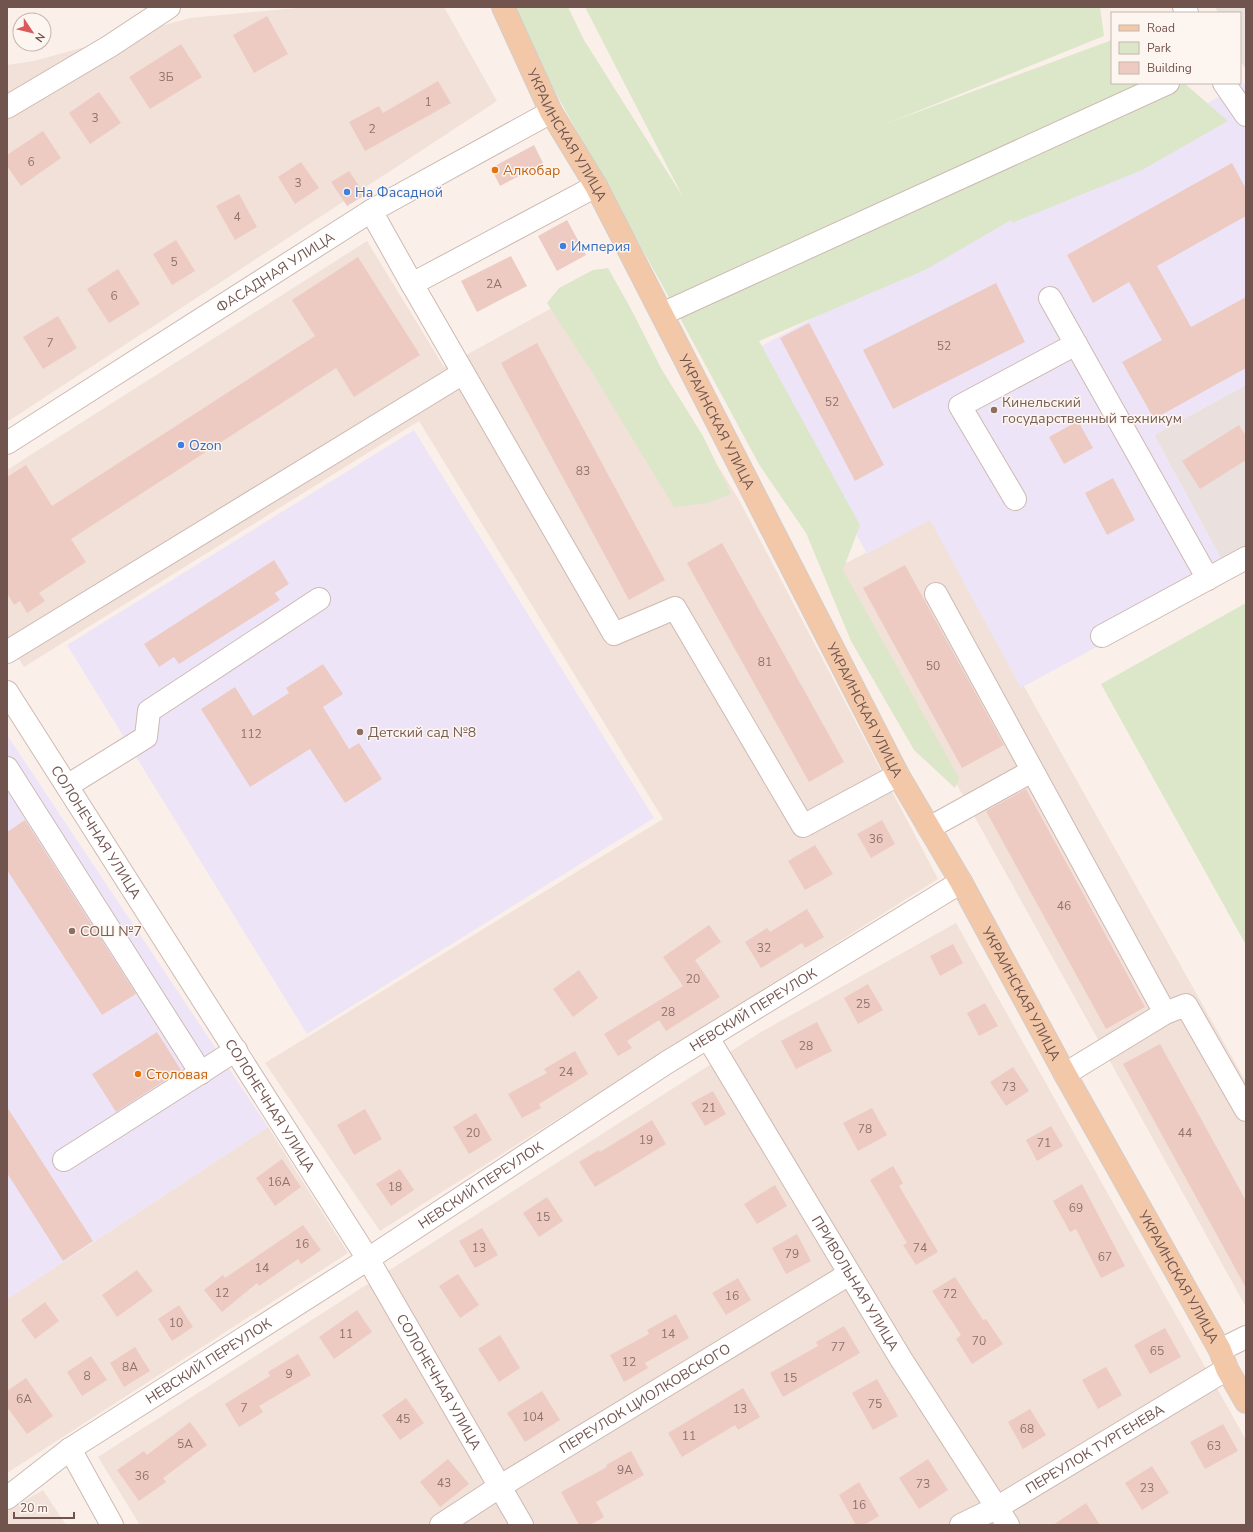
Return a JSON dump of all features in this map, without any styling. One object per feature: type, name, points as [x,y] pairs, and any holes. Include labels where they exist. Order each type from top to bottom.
[{"type":"main road","name":"УКРАИНСКАЯ УЛИЦА","points":[[503,7],[551,112],[596,186],[898,775],[961,882],[1065,1074],[1224,1359],[1246,1402]]},
{"type":"street","points":[[7,107],[110,46],[170,7]]},
{"type":"street","points":[[662,314],[1166,84]]},
{"type":"street","points":[[1225,84],[1246,115]]},
{"type":"street","name":"ФАСАДНАЯ УЛИЦА","points":[[7,443],[371,211],[551,112]]},
{"type":"street","points":[[412,284],[596,186]]},
{"type":"street","points":[[371,211],[614,634],[675,608],[802,826],[898,775]]},
{"type":"street","points":[[1050,298],[1208,578]]},
{"type":"street","points":[[1015,499],[960,406],[1076,344]]},
{"type":"street","points":[[7,652],[463,372]]},
{"type":"street","points":[[1102,636],[1246,558]]},
{"type":"street","points":[[936,594],[1165,1013]]},
{"type":"street","points":[[67,786],[146,737],[149,712],[318,599]]},
{"type":"street","name":"СОЛОНЕЧНАЯ УЛИЦА","points":[[7,692],[368,1259],[522,1525]]},
{"type":"street","points":[[7,768],[201,1073]]},
{"type":"street","points":[[928,828],[1032,771]]},
{"type":"street","name":"НЕВСКИЙ ПЕРЕУЛОК","points":[[7,1498],[70,1449],[368,1259],[666,1063],[961,882]]},
{"type":"street","points":[[1065,1074],[1165,1013],[1186,1005],[1246,1110]]},
{"type":"street","name":"ПРИВОЛЬНАЯ УЛИЦА","points":[[708,1038],[901,1359],[1003,1516]]},
{"type":"street","points":[[64,1160],[236,1050]]},
{"type":"street","name":"ПЕРЕУЛОК ЦИОЛКОВСКОГО","points":[[441,1525],[499,1487],[850,1274]]},
{"type":"street","name":"ПЕРЕУЛОК ТУРГЕНЕВА","points":[[961,1525],[1003,1516],[1224,1359],[1246,1337]]},
{"type":"street","points":[[70,1449],[112,1525]]},
{"type":"shaded area","points":[[308,7],[444,7],[497,101],[7,422],[7,65],[34,61],[190,18]]},
{"type":"shaded area","points":[[1215,7],[1246,7],[1246,69],[1241,62],[1241,12],[1218,12]]},
{"type":"shaded area","name":"Кинельский государственный техникум","points":[[1246,82],[1246,385],[1154,435],[1230,575],[1021,688],[930,520],[867,554],[756,349]]},
{"type":"shaded area","points":[[367,241],[444,367],[603,280],[739,500],[938,879],[380,1231],[265,1063],[663,819],[419,421],[24,667],[7,639],[7,470]]},
{"type":"shaded area","points":[[1246,385],[1246,566],[1230,575],[1154,435]]},
{"type":"shaded area","name":"Детский сад №8","points":[[414,430],[654,818],[307,1034],[67,645]]},
{"type":"shaded area","points":[[930,519],[1246,1082],[1246,1307],[837,568]]},
{"type":"shaded area","name":"СОШ №7","points":[[7,735],[268,1127],[7,1299]]},
{"type":"shaded area","points":[[956,923],[1246,1440],[1246,1525],[140,1525],[98,1457],[761,1032]]},
{"type":"shaded area","points":[[268,1127],[348,1253],[7,1473],[7,1299]]},
{"type":"shaded area","points":[[43,1490],[66,1525],[7,1525],[7,1511]]},
{"type":"green space","points":[[508,7],[568,7],[584,40],[683,197],[585,7],[1100,7],[1104,36],[888,123],[1111,40],[1111,84],[1185,84],[1228,121],[1142,170],[1012,223],[1011,220],[927,269],[759,341],[860,525],[843,570],[959,778],[955,788],[914,750],[851,641],[806,533],[760,466],[666,292]]},
{"type":"green space","points":[[608,268],[662,370],[703,436],[731,494],[707,503],[674,507],[595,377],[547,303],[559,288],[593,270]]},
{"type":"green space","points":[[1246,603],[1246,945],[1101,684]]},
{"type":"building","points":[[267,16],[288,54],[254,73],[233,35]]},
{"type":"building","points":[[181,44],[202,77],[150,109],[129,77]]},
{"type":"building","points":[[438,81],[451,103],[365,151],[349,122],[379,106],[383,113]]},
{"type":"building","points":[[99,92],[121,123],[90,144],[69,113]]},
{"type":"building","points":[[43,131],[61,158],[21,186],[7,166],[7,155]]},
{"type":"building","points":[[534,145],[543,163],[500,186],[491,168]]},
{"type":"building","points":[[301,162],[319,188],[295,204],[278,177]]},
{"type":"building","points":[[1232,163],[1246,189],[1246,216],[1157,266],[1191,327],[1246,297],[1246,368],[1154,419],[1122,362],[1162,340],[1129,282],[1093,303],[1067,255]]},
{"type":"building","points":[[349,171],[365,195],[347,206],[331,182]]},
{"type":"building","points":[[239,194],[257,227],[235,240],[216,206]]},
{"type":"building","points":[[567,220],[586,255],[557,271],[538,236]]},
{"type":"building","points":[[176,240],[195,271],[172,285],[153,254]]},
{"type":"building","points":[[511,256],[527,286],[477,312],[461,281]]},
{"type":"building","points":[[358,257],[420,355],[354,397],[336,368],[71,539],[86,562],[39,593],[45,601],[27,613],[20,601],[14,605],[7,593],[7,477],[26,465],[52,506],[315,336],[292,300]]},
{"type":"building","points":[[118,269],[140,304],[109,323],[87,289]]},
{"type":"building","points":[[996,283],[1025,342],[893,409],[863,350]]},
{"type":"building","points":[[58,316],[77,348],[43,369],[23,337]]},
{"type":"building","points":[[809,323],[884,465],[855,481],[780,338]]},
{"type":"building","points":[[537,343],[665,580],[629,600],[501,363]]},
{"type":"building","points":[[1078,421],[1093,448],[1064,464],[1049,437]]},
{"type":"building","points":[[1239,425],[1246,436],[1246,460],[1200,489],[1182,461]]},
{"type":"building","points":[[1113,478],[1135,520],[1107,535],[1085,493]]},
{"type":"building","points":[[722,543],[844,762],[809,782],[687,563]]},
{"type":"building","points":[[274,560],[289,584],[275,593],[280,600],[179,664],[174,657],[159,667],[144,644]]},
{"type":"building","points":[[905,565],[1004,745],[962,768],[863,588]]},
{"type":"building","points":[[323,664],[343,694],[323,707],[349,749],[359,743],[382,779],[345,803],[310,749],[250,787],[201,709],[235,687],[253,716],[289,693],[286,688]]},
{"type":"building","points":[[1026,789],[1145,1007],[1106,1029],[986,811]]},
{"type":"building","points":[[25,820],[136,994],[102,1015],[7,870],[7,832]]},
{"type":"building","points":[[882,820],[895,844],[871,858],[857,834]]},
{"type":"building","points":[[815,845],[833,874],[805,890],[788,861]]},
{"type":"building","points":[[807,909],[824,937],[805,948],[802,943],[761,968],[745,942],[767,928],[770,932]]},
{"type":"building","points":[[709,925],[721,942],[695,960],[720,997],[666,1031],[659,1020],[627,1041],[632,1048],[618,1056],[604,1034],[683,986],[663,957]]},
{"type":"building","points":[[953,944],[963,963],[940,976],[930,956]]},
{"type":"building","points":[[579,970],[598,998],[573,1017],[553,989]]},
{"type":"building","points":[[868,984],[883,1010],[858,1024],[844,998]]},
{"type":"building","points":[[985,1003],[998,1026],[979,1036],[967,1013]]},
{"type":"building","points":[[817,1022],[832,1051],[796,1069],[781,1041]]},
{"type":"building","name":"Столовая","points":[[157,1032],[181,1070],[116,1112],[92,1074]]},
{"type":"building","points":[[1160,1044],[1246,1201],[1246,1288],[1123,1064]]},
{"type":"building","points":[[575,1051],[588,1074],[539,1104],[541,1108],[522,1118],[508,1094],[547,1073],[544,1069]]},
{"type":"building","points":[[1013,1067],[1029,1091],[1006,1106],[990,1082]]},
{"type":"building","points":[[713,1091],[726,1114],[705,1126],[691,1103]]},
{"type":"building","points":[[7,1107],[93,1241],[63,1261],[7,1173]]},
{"type":"building","points":[[872,1108],[887,1135],[858,1151],[843,1123]]},
{"type":"building","points":[[365,1109],[382,1139],[354,1155],[337,1125]]},
{"type":"building","points":[[476,1113],[492,1140],[469,1154],[453,1127]]},
{"type":"building","points":[[652,1120],[666,1144],[595,1187],[579,1162],[599,1150],[600,1152]]},
{"type":"building","points":[[1051,1126],[1063,1146],[1037,1161],[1026,1140]]},
{"type":"building","points":[[282,1159],[301,1187],[275,1206],[256,1178]]},
{"type":"building","points":[[893,1166],[903,1183],[899,1186],[938,1252],[916,1265],[903,1245],[907,1243],[870,1180]]},
{"type":"building","points":[[400,1169],[414,1190],[391,1206],[376,1184]]},
{"type":"building","points":[[1082,1184],[1125,1266],[1101,1278],[1076,1229],[1070,1232],[1053,1201]]},
{"type":"building","points":[[775,1185],[787,1206],[757,1224],[744,1204]]},
{"type":"building","points":[[547,1197],[563,1221],[539,1237],[523,1213]]},
{"type":"building","points":[[303,1225],[321,1250],[301,1264],[298,1259],[259,1286],[257,1283],[222,1312],[204,1290],[223,1275],[225,1278]]},
{"type":"building","points":[[482,1228],[498,1255],[475,1268],[459,1241]]},
{"type":"building","points":[[797,1234],[811,1261],[786,1274],[772,1248]]},
{"type":"building","points":[[137,1270],[153,1291],[117,1317],[102,1295]]},
{"type":"building","points":[[458,1274],[479,1305],[460,1318],[439,1286]]},
{"type":"building","points":[[955,1277],[983,1320],[986,1319],[1003,1344],[972,1364],[956,1339],[961,1335],[932,1291]]},
{"type":"building","points":[[738,1278],[751,1300],[726,1315],[712,1293]]},
{"type":"building","points":[[45,1302],[59,1321],[35,1339],[21,1320]]},
{"type":"building","points":[[179,1305],[193,1327],[172,1341],[158,1319]]},
{"type":"building","points":[[357,1310],[372,1332],[334,1359],[319,1337]]},
{"type":"building","points":[[676,1314],[689,1338],[645,1363],[648,1368],[624,1382],[610,1355],[649,1334],[647,1330]]},
{"type":"building","points":[[844,1326],[860,1353],[783,1397],[770,1373],[818,1346],[816,1342]]},
{"type":"building","points":[[1165,1328],[1181,1357],[1150,1374],[1134,1345]]},
{"type":"building","points":[[500,1335],[520,1368],[499,1382],[478,1349]]},
{"type":"building","points":[[135,1347],[150,1371],[124,1387],[110,1363]]},
{"type":"building","points":[[298,1354],[311,1375],[259,1406],[263,1412],[239,1427],[225,1404],[270,1376],[268,1372]]},
{"type":"building","points":[[91,1356],[107,1380],[82,1396],[67,1372]]},
{"type":"building","points":[[1106,1367],[1122,1395],[1098,1409],[1082,1380]]},
{"type":"building","points":[[26,1378],[53,1416],[27,1434],[7,1407],[7,1391]]},
{"type":"building","points":[[877,1379],[898,1416],[873,1430],[852,1393]]},
{"type":"building","points":[[743,1388],[760,1417],[738,1430],[735,1425],[682,1457],[668,1433]]},
{"type":"building","points":[[542,1391],[560,1420],[525,1442],[507,1413]]},
{"type":"building","points":[[406,1398],[424,1423],[400,1440],[382,1415]]},
{"type":"building","points":[[1030,1409],[1046,1435],[1023,1449],[1008,1422]]},
{"type":"building","points":[[190,1422],[207,1445],[163,1478],[166,1482],[139,1501],[117,1470],[144,1451],[147,1455]]},
{"type":"building","points":[[1223,1424],[1238,1451],[1205,1469],[1190,1442]]},
{"type":"building","points":[[631,1451],[644,1475],[596,1502],[604,1517],[590,1525],[579,1525],[561,1492],[607,1467],[606,1465]]},
{"type":"building","points":[[448,1459],[469,1484],[440,1507],[420,1482]]},
{"type":"building","points":[[928,1459],[948,1490],[919,1509],[899,1478]]},
{"type":"building","points":[[1152,1466],[1169,1493],[1142,1510],[1125,1483]]},
{"type":"building","points":[[859,1482],[879,1516],[864,1525],[856,1525],[839,1495]]},
{"type":"building","points":[[1086,1503],[1100,1525],[1053,1525]]},
{"type":"place","name":"Алкобар","points":[[495,170]]},
{"type":"place","name":"На Фасадной","points":[[347,192]]},
{"type":"place","name":"Империя","points":[[563,246]]},
{"type":"place","name":"Кинельский государственный техникум","points":[[994,410]]},
{"type":"place","name":"Ozon","points":[[181,445]]},
{"type":"place","name":"Детский сад №8","points":[[360,732]]},
{"type":"place","name":"СОШ №7","points":[[72,931]]},
{"type":"place","name":"Столовая","points":[[138,1074]]}]
